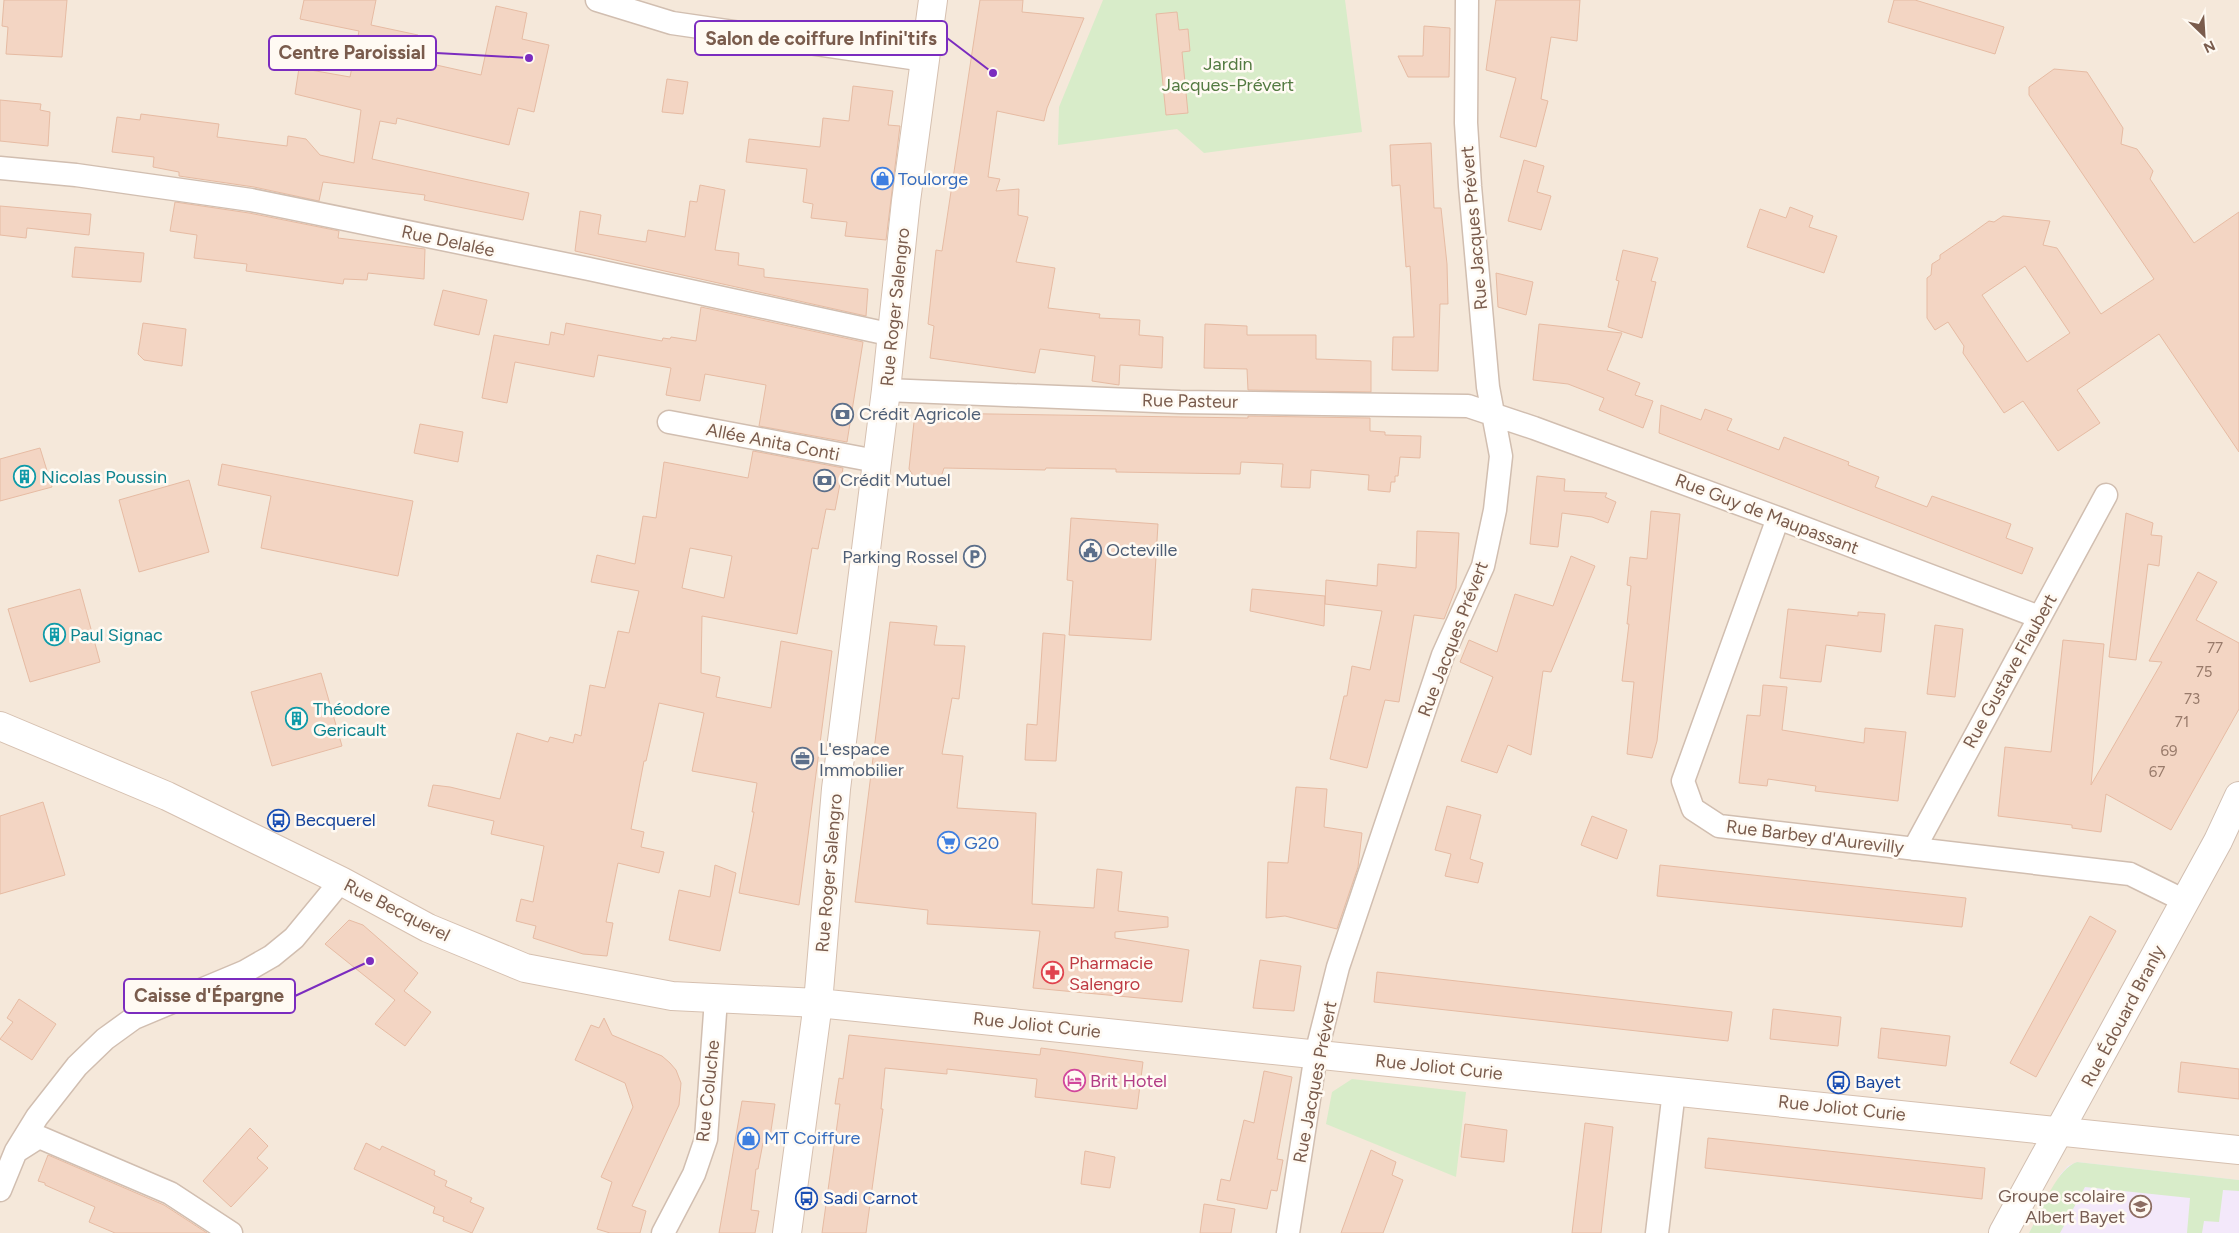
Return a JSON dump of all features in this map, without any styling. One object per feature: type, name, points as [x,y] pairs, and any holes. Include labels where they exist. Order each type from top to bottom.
[{"type":"main road","name":"Rue Roger Salengro","points":[[787,1233],[818,1003],[836,788],[893,336],[906,201],[933,0]]},
{"type":"main road","name":"Rue Becquerel","points":[[0,726],[167,796],[341,881],[428,928],[525,968],[643,992],[716,999],[818,1003]]},
{"type":"main road","name":"Rue Édouard Branly","points":[[2003,1233],[2218,841],[2239,796]]},
{"type":"main road","name":"Rue Joliot Curie","points":[[818,1003],[2239,1150]]},
{"type":"street","points":[[598,0],[672,23],[925,60]]},
{"type":"street","name":"Rue Jacques Prévert","points":[[1288,1233],[1316,1054],[1338,967],[1440,664],[1483,566],[1495,510],[1502,456],[1488,387],[1466,123],[1467,0]]},
{"type":"street","name":"Rue Delalée","points":[[0,168],[76,175],[251,200],[589,269],[893,336]]},
{"type":"street","name":"Rue Pasteur","points":[[886,390],[1180,402],[1468,406],[1493,414]]},
{"type":"street","name":"Rue Guy de Maupassant","points":[[1493,414],[1778,518],[2039,617]]},
{"type":"street","name":"Allée Anita Conti","points":[[669,422],[876,461]]},
{"type":"street","name":"Rue Gustave Flaubert","points":[[1914,848],[2106,494]]},
{"type":"street","name":"Rue Barbey d'Aurevilly","points":[[1778,518],[1683,781],[1692,809],[1719,826],[2130,874],[2185,900]]},
{"type":"street","points":[[0,1190],[8,1152],[76,1066],[105,1039],[134,1018],[244,972],[272,956],[294,938],[341,881]]},
{"type":"street","name":"Rue Coluche","points":[[662,1233],[694,1174],[706,1139],[716,999]]},
{"type":"street","points":[[1657,1233],[1674,1091]]},
{"type":"street","points":[[8,1152],[39,1137],[170,1193],[230,1233]]},
{"type":"shaded area","points":[[0,0],[2239,0],[2239,1233],[0,1233]]},
{"type":"shaded area","name":"Groupe scolaire Albert Bayet","points":[[2077,1162],[2239,1180],[2239,1233],[2029,1233],[2060,1175],[2068,1166]]},
{"type":"green space","name":"Jardin Jacques-Prévert","points":[[1103,0],[1345,0],[1362,132],[1204,153],[1177,129],[1058,145],[1059,107]]},
{"type":"green space","points":[[1352,1079],[1466,1092],[1456,1177],[1326,1124],[1332,1092]]},
{"type":"green space","points":[[2077,1162],[2239,1180],[2239,1191],[2223,1190],[2219,1222],[2204,1221],[2202,1233],[2187,1233],[2190,1198],[2085,1187],[2060,1233],[2029,1233],[2055,1182],[2069,1166]]},
{"type":"building","points":[[4,0],[67,0],[62,57],[6,54],[8,27],[2,26]]},
{"type":"building","points":[[304,0],[376,0],[371,25],[418,35],[414,60],[481,75],[496,6],[527,13],[522,39],[549,45],[534,112],[518,108],[509,145],[397,118],[396,124],[380,121],[372,159],[529,193],[523,220],[424,200],[425,195],[323,182],[319,201],[254,187],[179,176],[179,172],[153,167],[154,157],[112,152],[117,117],[140,120],[141,114],[219,124],[217,137],[287,146],[288,136],[306,139],[320,155],[354,163],[361,110],[295,94],[299,68],[350,77],[359,31],[300,19]]},
{"type":"building","points":[[980,0],[1023,0],[1022,12],[1084,18],[1047,108],[1044,121],[997,111],[988,177],[1000,179],[996,191],[1019,189],[1018,215],[1028,217],[1016,262],[1055,268],[1048,308],[1100,314],[1099,318],[1140,320],[1139,335],[1163,337],[1162,368],[1120,365],[1119,385],[1092,381],[1095,356],[1040,349],[1035,373],[930,358],[934,326],[928,324],[936,250],[942,251]]},
{"type":"building","points":[[1496,0],[1580,0],[1577,41],[1551,37],[1541,99],[1548,101],[1536,147],[1500,137],[1516,78],[1486,70]]},
{"type":"building","points":[[1894,0],[1915,0],[2004,27],[1995,54],[1888,22]]},
{"type":"building","points":[[1177,12],[1179,30],[1188,29],[1190,51],[1182,52],[1188,113],[1166,115],[1156,14]]},
{"type":"building","points":[[1424,26],[1450,28],[1449,77],[1408,77],[1398,56],[1423,56]]},
{"type":"building","points":[[2054,69],[2087,72],[2123,128],[2121,144],[2137,149],[2153,171],[2150,179],[2194,243],[2239,212],[2239,452],[2159,334],[2077,390],[2100,423],[2058,451],[2023,401],[2004,413],[1963,353],[1964,346],[1948,322],[1935,330],[1927,318],[1927,278],[1931,275],[1932,264],[1940,259],[1940,255],[1989,221],[1994,222],[2003,216],[2050,221],[2043,245],[2057,248],[2101,314],[2154,279],[2029,95],[2029,87]],"holes":[[[2025,266],[2070,333],[2027,362],[1982,295]]]},
{"type":"building","points":[[667,79],[688,82],[683,114],[662,112]]},
{"type":"building","points":[[853,86],[893,91],[888,125],[900,126],[886,240],[845,236],[847,222],[811,218],[813,204],[803,202],[807,169],[746,162],[749,139],[820,147],[823,118],[849,121]]},
{"type":"building","points":[[0,100],[41,104],[40,110],[50,112],[48,146],[0,141]]},
{"type":"building","points":[[1431,143],[1434,208],[1441,208],[1447,264],[1448,304],[1440,304],[1438,371],[1392,370],[1393,337],[1414,337],[1410,266],[1406,267],[1400,185],[1392,186],[1390,145]]},
{"type":"building","points":[[1524,160],[1544,166],[1537,192],[1551,196],[1541,230],[1508,221]]},
{"type":"building","points":[[700,185],[725,190],[715,250],[739,253],[738,265],[764,269],[764,277],[868,289],[866,316],[575,251],[580,211],[601,215],[598,234],[646,242],[648,230],[685,237],[690,201],[697,202]]},
{"type":"building","points":[[175,202],[249,213],[339,231],[338,238],[425,249],[424,279],[368,273],[367,280],[344,279],[343,284],[246,271],[247,264],[194,258],[197,235],[170,231]]},
{"type":"building","points":[[0,206],[91,214],[89,235],[27,228],[26,238],[0,235]]},
{"type":"building","points":[[1790,207],[1813,216],[1809,227],[1837,236],[1824,273],[1747,247],[1760,209],[1786,218]]},
{"type":"building","points":[[75,247],[144,253],[141,282],[72,277]]},
{"type":"building","points":[[1623,250],[1658,258],[1651,281],[1656,282],[1642,338],[1608,327],[1619,281],[1616,280]]},
{"type":"building","points":[[1496,273],[1533,282],[1526,315],[1498,307]]},
{"type":"building","points":[[443,290],[487,300],[479,335],[434,325]]},
{"type":"building","points":[[701,307],[863,342],[847,442],[759,426],[766,385],[705,374],[700,401],[666,395],[671,368],[598,355],[594,377],[515,362],[507,403],[482,398],[494,335],[549,345],[551,332],[564,335],[566,323],[662,341],[663,338],[670,339],[671,337],[696,341]]},
{"type":"building","points":[[143,323],[186,329],[182,366],[144,360],[138,354]]},
{"type":"building","points":[[1205,324],[1247,326],[1247,335],[1316,335],[1316,359],[1371,361],[1371,392],[1248,390],[1247,369],[1204,368]]},
{"type":"building","points":[[1539,324],[1622,333],[1607,370],[1640,383],[1635,395],[1653,401],[1643,428],[1599,410],[1604,398],[1568,384],[1533,380]]},
{"type":"building","points":[[1661,405],[1701,420],[1705,409],[1732,419],[1727,430],[1779,450],[1784,437],[1849,462],[1848,465],[1879,477],[1875,487],[1927,507],[1932,496],[2011,524],[2006,538],[2033,548],[2022,574],[1659,433]]},
{"type":"building","points":[[927,413],[1370,418],[1370,431],[1385,432],[1385,435],[1421,436],[1420,458],[1400,457],[1398,476],[1395,476],[1395,482],[1391,482],[1390,492],[1368,490],[1369,475],[1311,470],[1310,488],[1281,487],[1283,464],[1241,462],[1240,474],[1116,472],[1116,469],[944,468],[941,477],[914,477],[909,469],[914,422]]},
{"type":"building","points":[[420,424],[463,432],[458,462],[414,453]]},
{"type":"building","name":"Nicolas Poussin","points":[[40,448],[52,487],[0,501],[0,459]]},
{"type":"building","points":[[753,451],[843,468],[835,510],[826,509],[818,549],[812,548],[797,634],[702,616],[701,673],[720,677],[716,697],[771,708],[781,641],[832,651],[799,905],[739,893],[754,812],[752,812],[757,783],[692,771],[704,713],[659,703],[646,761],[644,761],[631,829],[644,832],[641,847],[664,852],[659,873],[618,863],[606,922],[613,923],[607,956],[583,954],[533,938],[536,926],[516,921],[521,899],[533,902],[544,846],[491,834],[494,821],[428,806],[433,785],[450,787],[500,799],[517,733],[548,742],[550,737],[573,743],[575,734],[581,736],[590,685],[605,688],[618,631],[629,633],[639,591],[591,582],[597,555],[635,564],[643,516],[656,518],[664,462],[748,478]],"holes":[[[690,548],[732,556],[724,598],[682,588]]]},
{"type":"building","points":[[222,464],[413,501],[398,576],[261,548],[271,496],[218,485]]},
{"type":"building","points":[[1537,476],[1565,479],[1564,491],[1607,493],[1605,497],[1616,502],[1608,523],[1592,517],[1562,513],[1558,547],[1530,544]]},
{"type":"building","points":[[189,480],[209,552],[139,572],[119,500]]},
{"type":"building","points":[[1651,511],[1680,514],[1657,741],[1652,758],[1627,754],[1634,682],[1622,681],[1629,624],[1627,624],[1631,586],[1627,585],[1630,557],[1647,559]]},
{"type":"building","points":[[2126,513],[2153,523],[2151,535],[2162,536],[2159,566],[2148,564],[2136,660],[2109,657]]},
{"type":"building","points":[[1071,518],[1158,524],[1151,640],[1069,635],[1073,581],[1067,580]]},
{"type":"building","points":[[1417,531],[1459,533],[1456,588],[1444,619],[1414,615],[1399,702],[1385,700],[1367,768],[1330,759],[1344,696],[1347,696],[1352,666],[1370,670],[1382,611],[1325,604],[1326,580],[1377,586],[1378,564],[1416,568]]},
{"type":"building","points":[[1571,556],[1595,566],[1551,672],[1543,671],[1531,755],[1508,745],[1497,773],[1461,761],[1493,677],[1460,662],[1469,640],[1497,652],[1515,594],[1553,606]]},
{"type":"building","points":[[2198,572],[2217,582],[2196,620],[2239,643],[2239,709],[2171,830],[2106,794],[2101,832],[2072,828],[2072,825],[1998,816],[2005,747],[2051,752],[2063,640],[2104,644],[2091,785],[2162,662],[2149,661]]},
{"type":"building","name":"Paul Signac","points":[[80,589],[100,662],[30,682],[8,609]]},
{"type":"building","points":[[1252,589],[1325,596],[1324,626],[1250,611]]},
{"type":"building","points":[[1788,609],[1858,616],[1858,612],[1885,614],[1881,652],[1826,645],[1821,682],[1780,678]]},
{"type":"building","points":[[890,622],[937,626],[934,645],[965,646],[959,699],[952,698],[942,754],[963,756],[957,808],[1036,813],[1032,904],[1094,908],[1097,869],[1122,872],[1118,911],[1168,917],[1168,927],[1115,932],[1115,938],[1189,950],[1182,1002],[1033,988],[1040,931],[927,924],[928,910],[855,902]]},
{"type":"building","points":[[1935,625],[1963,629],[1955,697],[1927,694]]},
{"type":"building","points":[[1043,633],[1065,635],[1056,761],[1025,760],[1027,724],[1037,725]]},
{"type":"building","name":"Théodore Gericault","points":[[321,673],[342,746],[272,766],[251,692]]},
{"type":"building","points":[[1763,685],[1787,687],[1782,730],[1864,743],[1865,728],[1906,732],[1898,801],[1815,791],[1816,786],[1768,779],[1767,786],[1739,783],[1747,715],[1760,716]]},
{"type":"building","points":[[1296,787],[1327,789],[1324,827],[1362,833],[1358,867],[1337,929],[1285,916],[1266,918],[1268,862],[1288,863]]},
{"type":"building","points":[[43,802],[65,875],[0,894],[0,816]]},
{"type":"building","points":[[1447,806],[1481,815],[1470,859],[1483,863],[1478,883],[1445,876],[1451,854],[1435,850]]},
{"type":"building","points":[[1592,816],[1627,830],[1617,859],[1581,845]]},
{"type":"building","points":[[715,865],[736,873],[720,951],[669,940],[679,890],[710,897]]},
{"type":"building","points":[[1660,865],[1966,898],[1962,927],[1657,896]]},
{"type":"building","points":[[2090,916],[2116,931],[2036,1077],[2010,1063]]},
{"type":"building","points":[[349,920],[363,925],[418,973],[404,991],[431,1012],[405,1046],[375,1024],[395,1000],[325,944]]},
{"type":"building","points":[[1260,960],[1301,966],[1294,1011],[1253,1008]]},
{"type":"building","points":[[1377,972],[1732,1012],[1728,1041],[1374,1002]]},
{"type":"building","points":[[19,999],[56,1024],[32,1060],[0,1039],[13,1022],[7,1018]]},
{"type":"building","points":[[1773,1009],[1841,1017],[1838,1046],[1770,1039]]},
{"type":"building","points":[[604,1018],[612,1035],[662,1056],[676,1070],[681,1083],[679,1105],[632,1206],[646,1211],[640,1233],[610,1233],[597,1229],[612,1182],[601,1177],[633,1107],[625,1083],[575,1060],[591,1025],[599,1028]]},
{"type":"building","points":[[1881,1028],[1950,1036],[1946,1066],[1878,1058]]},
{"type":"building","points":[[849,1035],[1040,1055],[1041,1048],[1143,1062],[1137,1109],[1035,1097],[1037,1079],[947,1069],[947,1074],[885,1068],[881,1109],[883,1109],[866,1233],[822,1233],[840,1104],[835,1104],[839,1078],[843,1079]]},
{"type":"building","points":[[2181,1062],[2239,1069],[2239,1099],[2178,1092]]},
{"type":"building","points":[[1264,1071],[1292,1077],[1277,1159],[1283,1160],[1277,1191],[1271,1190],[1267,1209],[1217,1200],[1221,1179],[1230,1181],[1244,1120],[1254,1123]]},
{"type":"building","points":[[742,1101],[775,1104],[769,1144],[763,1143],[758,1169],[756,1169],[751,1210],[759,1211],[755,1233],[719,1233]]},
{"type":"building","points":[[1585,1123],[1613,1127],[1601,1233],[1572,1233]]},
{"type":"building","points":[[1465,1124],[1507,1130],[1504,1162],[1461,1157]]},
{"type":"building","points":[[250,1128],[268,1146],[257,1158],[268,1168],[231,1207],[203,1181]]},
{"type":"building","points":[[1708,1138],[1985,1168],[1982,1199],[1705,1168]]},
{"type":"building","points":[[366,1143],[380,1150],[382,1146],[435,1171],[434,1175],[447,1181],[445,1186],[472,1198],[470,1202],[484,1208],[472,1233],[443,1221],[444,1217],[433,1213],[435,1207],[354,1169]]},
{"type":"building","points":[[1371,1150],[1396,1162],[1392,1175],[1403,1180],[1383,1233],[1341,1233]]},
{"type":"building","points":[[1085,1151],[1115,1157],[1110,1188],[1081,1184]]},
{"type":"building","points":[[48,1155],[164,1205],[207,1233],[115,1233],[89,1222],[95,1207],[38,1181]]},
{"type":"building","points":[[1204,1204],[1235,1209],[1231,1233],[1200,1233]]},
{"type":"place","name":"Centre Paroissial","points":[[529,58]]},
{"type":"place","name":"Salon de coiffure Infini'tifs","points":[[993,73]]},
{"type":"place","name":"Toulorge","points":[[882,179]]},
{"type":"place","name":"Crédit Agricole","points":[[843,414]]},
{"type":"place","name":"Nicolas Poussin","points":[[25,477]]},
{"type":"place","name":"Crédit Mutuel","points":[[824,480]]},
{"type":"place","name":"Octeville","points":[[1090,550]]},
{"type":"place","name":"Parking Rossel","points":[[974,557]]},
{"type":"place","name":"Paul Signac","points":[[54,635]]},
{"type":"place","name":"Théodore Gericault","points":[[297,719]]},
{"type":"place","name":"L'espace Immobilier","points":[[803,759]]},
{"type":"place","name":"Becquerel","points":[[279,820]]},
{"type":"place","name":"G20","points":[[948,843]]},
{"type":"place","name":"Caisse d'Épargne","points":[[370,961]]},
{"type":"place","name":"Pharmacie Salengro","points":[[1053,973]]},
{"type":"place","name":"Brit Hotel","points":[[1074,1081]]},
{"type":"place","name":"Bayet","points":[[1839,1082]]},
{"type":"place","name":"MT Coiffure","points":[[748,1138]]},
{"type":"place","name":"Sadi Carnot","points":[[807,1198]]},
{"type":"place","name":"Groupe scolaire Albert Bayet","points":[[2141,1206]]}]
